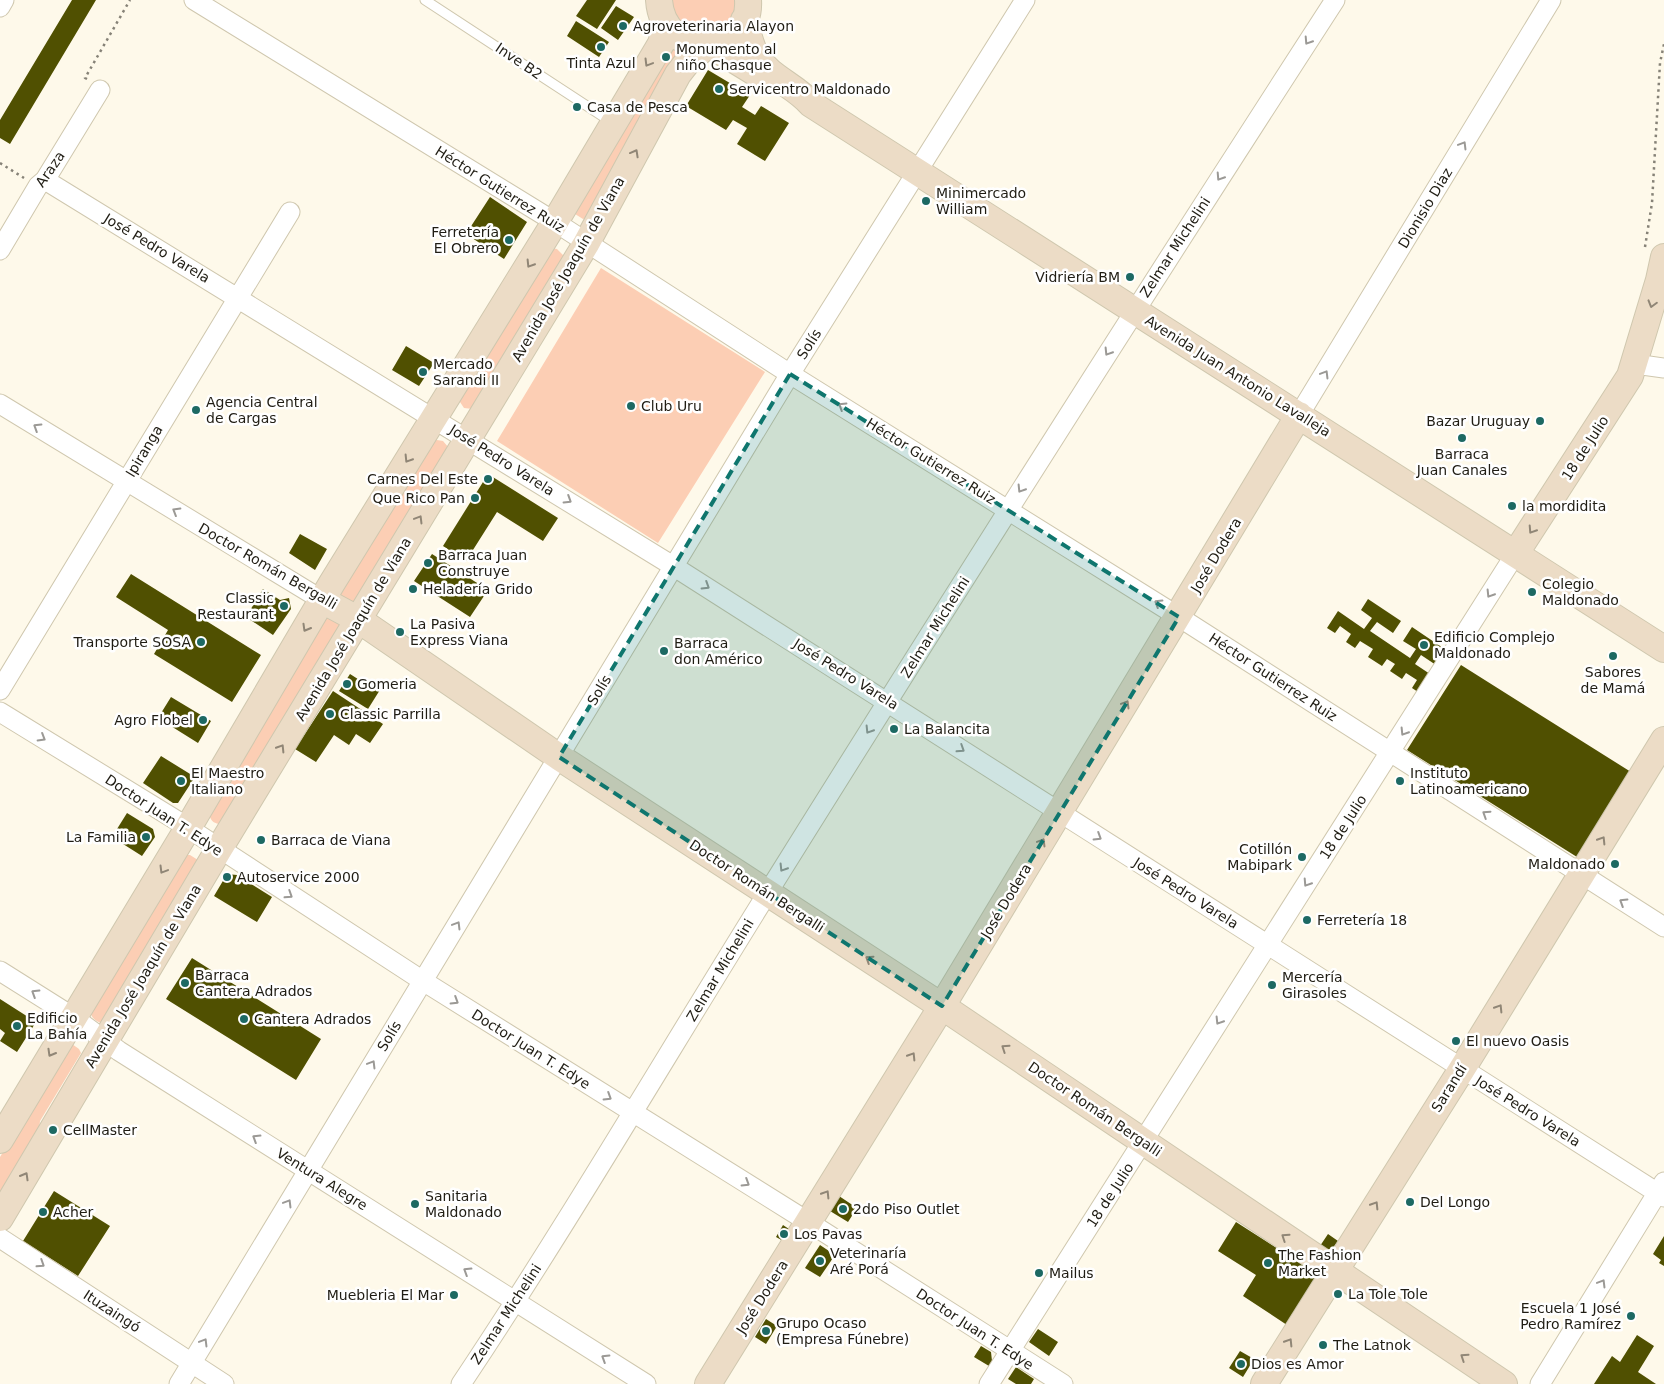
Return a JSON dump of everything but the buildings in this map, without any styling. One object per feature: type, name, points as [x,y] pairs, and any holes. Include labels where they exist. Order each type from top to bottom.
[{"type":"street","points":[[0,7],[4,0]]},
{"type":"street","name":"Héctor Gutierrez Ruiz","points":[[194,0],[555,222],[586,244],[790,374],[1179,617],[1664,927]]},
{"type":"street","name":"Solís","points":[[179,1384],[790,374],[1025,0]]},
{"type":"street","name":"Zelmar Michelini","points":[[461,1384],[516,1302],[767,893],[1134,310],[1334,0]]},
{"type":"street","name":"Dionisio Diaz","points":[[1299,415],[1551,0]]},
{"type":"street","points":[[0,1140],[188,828],[322,600],[555,222],[662,42],[658,7]]},
{"type":"street","points":[[658,7],[676,36],[687,42],[709,45]]},
{"type":"street","name":"Avenida Juan Antonio Lavalleja","points":[[746,10],[757,56],[765,66],[803,94],[811,104]]},
{"type":"street","name":"Avenida José Joaquín de Viana","points":[[0,1218],[104,1040],[586,244],[678,74],[689,60],[709,45],[727,39],[736,31],[746,10]]},
{"type":"street","name":"Avenida Juan Antonio Lavalleja","points":[[709,45],[799,100],[811,104],[1664,649]]},
{"type":"street","name":"Araza","points":[[0,250],[100,90]]},
{"type":"street","name":"José Pedro Varela","points":[[41,183],[237,297],[673,566],[888,701],[1462,1069],[1662,1191]]},
{"type":"street","name":"Ipiranga","points":[[0,690],[125,481],[290,212]]},
{"type":"street","name":"18 de Julio","points":[[989,1384],[1391,753],[1516,553],[1625,386],[1635,364],[1654,255]]},
{"type":"street","points":[[1635,364],[1664,368]]},
{"type":"street","name":"Doctor Román Bergalli","points":[[0,404],[322,600],[359,620],[560,757],[942,1006],[1504,1384]]},
{"type":"street","name":"José Dodera","points":[[708,1384],[1060,813],[1299,415]]},
{"type":"street","name":"Doctor Juan T. Edye","points":[[0,712],[188,828],[423,981],[809,1222],[1063,1384]]},
{"type":"street","name":"Sarandí","points":[[1264,1384],[1462,1069],[1664,740]]},
{"type":"street","name":"Ventura Alegre","points":[[0,971],[307,1170],[646,1384]]},
{"type":"street","points":[[1540,1384],[1662,1191]]},
{"type":"street","name":"Ituzaingó","points":[[0,1238],[224,1384]]},
{"type":"lane","name":"Inve B2","points":[[425,0],[613,123]]},
{"type":"path","points":[[100,90],[85,78],[130,0]]},
{"type":"path","points":[[1654,255],[1652,203],[1660,63],[1664,44]]},
{"type":"path","points":[[0,163],[41,183]]},
{"type":"highlighted area","points":[[790,374],[1179,617],[942,1006],[559,757]]},
{"type":"shaded area","points":[[671,0],[740,0],[740,5],[722,36],[678,26]]},
{"type":"shaded area","points":[[673,47],[686,55],[589,218],[583,219],[575,214]]},
{"type":"shaded area","points":[[551,248],[557,249],[564,256],[473,409],[464,408],[458,399]]},
{"type":"shaded area","name":"Club Uru","points":[[601,268],[765,372],[658,543],[497,441]]},
{"type":"shaded area","points":[[433,441],[443,441],[449,448],[357,610],[335,600]]},
{"type":"shaded area","points":[[326,615],[348,623],[219,824],[215,823],[209,813]]},
{"type":"shaded area","points":[[185,855],[190,855],[198,860],[101,1023],[99,1022],[94,1019],[90,1011]]},
{"type":"shaded area","points":[[72,1044],[81,1053],[40,1121],[38,1139],[0,1200],[0,1157],[65,1048]]},
{"type":"place","name":"Agroveterinaria Alayon","points":[[623,26]]},
{"type":"place","name":"Tinta Azul","points":[[601,47]]},
{"type":"place","name":"Monumento al niño Chasque","points":[[666,57]]},
{"type":"place","name":"Servicentro Maldonado","points":[[719,89]]},
{"type":"place","name":"Casa de Pesca","points":[[577,107]]},
{"type":"place","name":"Minimercado William","points":[[926,201]]},
{"type":"place","name":"Ferretería El Obrero","points":[[509,240]]},
{"type":"place","name":"Vidriería BM","points":[[1130,277]]},
{"type":"place","name":"Mercado Sarandi II","points":[[423,372]]},
{"type":"place","name":"Club Uru","points":[[631,406]]},
{"type":"place","name":"Agencia Central de Cargas","points":[[196,410]]},
{"type":"place","name":"Bazar Uruguay","points":[[1540,421]]},
{"type":"place","name":"Barraca Juan Canales","points":[[1462,438]]},
{"type":"place","name":"Carnes Del Este","points":[[488,479]]},
{"type":"place","name":"Que Rico Pan","points":[[475,498]]},
{"type":"place","name":"la mordidita","points":[[1512,506]]},
{"type":"place","name":"Barraca Juan Construye","points":[[428,563]]},
{"type":"place","name":"Heladería Grido","points":[[413,589]]},
{"type":"place","name":"Colegio Maldonado","points":[[1532,592]]},
{"type":"place","name":"Classic Restaurant","points":[[284,606]]},
{"type":"place","name":"La Pasiva Express Viana","points":[[400,632]]},
{"type":"place","name":"Transporte SOSA","points":[[201,642]]},
{"type":"place","name":"Edificio Complejo Maldonado","points":[[1424,645]]},
{"type":"place","name":"Barraca don Américo","points":[[664,651]]},
{"type":"place","name":"Sabores de Mamá","points":[[1613,656]]},
{"type":"place","name":"Gomeria","points":[[347,684]]},
{"type":"place","name":"Classic Parrilla","points":[[330,714]]},
{"type":"place","name":"Agro Flobel","points":[[203,720]]},
{"type":"place","name":"La Balancita","points":[[894,729]]},
{"type":"place","name":"El Maestro Italiano","points":[[181,781]]},
{"type":"place","name":"Instituto Latinoamericano","points":[[1400,781]]},
{"type":"place","name":"La Familia","points":[[146,837]]},
{"type":"place","name":"Barraca de Viana","points":[[261,840]]},
{"type":"place","name":"Cotillón Mabipark","points":[[1302,857]]},
{"type":"place","name":"Maldonado","points":[[1615,864]]},
{"type":"place","name":"Autoservice 2000","points":[[227,877]]},
{"type":"place","name":"Ferretería 18","points":[[1307,920]]},
{"type":"place","name":"Barraca Cantera Adrados","points":[[185,983]]},
{"type":"place","name":"Mercería Girasoles","points":[[1272,985]]},
{"type":"place","name":"Cantera Adrados","points":[[244,1019]]},
{"type":"place","name":"Edificio La Bahía","points":[[17,1026]]},
{"type":"place","name":"El nuevo Oasis","points":[[1456,1041]]},
{"type":"place","name":"CellMaster","points":[[53,1130]]},
{"type":"place","name":"Del Longo","points":[[1410,1202]]},
{"type":"place","name":"Sanitaria Maldonado","points":[[415,1204]]},
{"type":"place","name":"2do Piso Outlet","points":[[843,1209]]},
{"type":"place","name":"Acher","points":[[43,1212]]},
{"type":"place","name":"Los Pavas","points":[[784,1234]]},
{"type":"place","name":"Veterinaría Aré Porá","points":[[820,1261]]},
{"type":"place","name":"The Fashion Market","points":[[1268,1263]]},
{"type":"place","name":"Mailus","points":[[1039,1273]]},
{"type":"place","name":"La Tole Tole","points":[[1338,1294]]},
{"type":"place","name":"Muebleria El Mar","points":[[454,1295]]},
{"type":"place","name":"Escuela 1 José Pedro Ramírez","points":[[1631,1316]]},
{"type":"place","name":"Grupo Ocaso (Empresa Fúnebre)","points":[[766,1331]]},
{"type":"place","name":"The Latnok","points":[[1323,1345]]},
{"type":"place","name":"Dios es Amor","points":[[1241,1364]]}]
